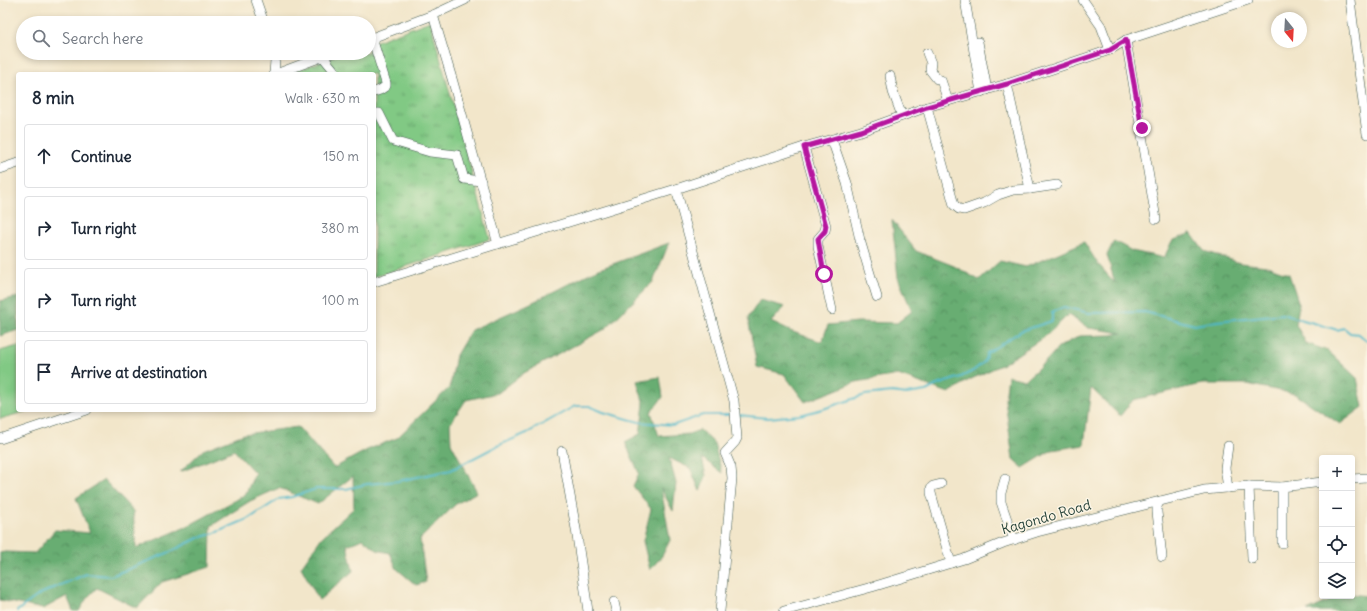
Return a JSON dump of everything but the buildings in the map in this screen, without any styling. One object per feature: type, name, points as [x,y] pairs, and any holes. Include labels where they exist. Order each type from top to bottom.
[{"type":"street","points":[[256,0],[262,16]]},
{"type":"street","points":[[376,37],[433,15],[465,0]]},
{"type":"street","points":[[965,0],[984,91]]},
{"type":"street","points":[[1083,0],[1101,26],[1110,50]]},
{"type":"street","points":[[376,281],[676,189],[804,147],[832,140],[927,107],[1007,84],[1110,50],[1126,40],[1248,0]]},
{"type":"street","points":[[1350,0],[1367,134]]},
{"type":"street","points":[[972,7],[984,91]]},
{"type":"street","points":[[433,15],[498,244]]},
{"type":"street","points":[[1126,40],[1142,128],[1156,219]]},
{"type":"street","points":[[927,53],[931,63],[930,70],[937,79],[941,80],[948,101]]},
{"type":"street","points":[[376,56],[386,83],[386,86],[376,91]]},
{"type":"street","points":[[274,60],[275,72]]},
{"type":"street","points":[[278,60],[288,69]]},
{"type":"street","points":[[280,72],[314,60]]},
{"type":"street","points":[[325,60],[335,72]]},
{"type":"street","points":[[890,76],[893,92],[902,116]]},
{"type":"street","points":[[1007,84],[1030,189]]},
{"type":"street","points":[[927,107],[954,205],[959,209],[964,210],[984,203],[1013,190],[1057,185]]},
{"type":"street","points":[[376,113],[379,113],[393,142],[430,152],[457,155],[464,179],[481,182]]},
{"type":"street","points":[[832,140],[847,183],[860,240],[877,297]]},
{"type":"street","points":[[804,147],[826,226],[825,231],[818,239],[818,246],[832,310]]},
{"type":"street","points":[[0,169],[16,164]]},
{"type":"street","points":[[676,189],[734,401],[738,438],[725,453],[731,467],[732,478],[720,611]]},
{"type":"street","points":[[0,439],[81,412]]},
{"type":"street","points":[[1228,446],[1225,468],[1228,488]]},
{"type":"street","points":[[562,451],[576,529],[588,611]]},
{"type":"street","points":[[1355,479],[1367,478]]},
{"type":"street","points":[[1005,479],[1001,493],[1001,502],[1014,540]]},
{"type":"street","name":"Kagondo Road","points":[[784,611],[872,587],[951,563],[1037,532],[1204,490],[1249,486],[1282,486],[1319,482]]},
{"type":"street","points":[[941,484],[933,486],[931,488],[931,493],[951,563]]},
{"type":"street","points":[[1249,486],[1252,559]]},
{"type":"street","points":[[1282,486],[1282,543]]},
{"type":"street","points":[[1160,501],[1157,506],[1157,512],[1162,557]]},
{"type":"green space","points":[[430,21],[490,239],[376,276],[376,72],[293,72],[325,60],[376,60],[376,41]]},
{"type":"green space","points":[[892,220],[916,251],[954,266],[979,280],[1000,261],[1026,267],[1084,242],[1098,264],[1115,283],[1107,255],[1114,241],[1132,251],[1164,258],[1172,241],[1191,233],[1204,251],[1240,263],[1267,266],[1289,274],[1299,304],[1296,325],[1306,343],[1328,351],[1357,378],[1363,407],[1340,424],[1295,394],[1247,384],[1202,384],[1133,400],[1120,416],[1091,388],[1084,445],[1052,450],[1023,468],[1013,459],[1005,400],[1008,376],[1025,380],[1059,347],[1080,336],[1111,335],[1122,333],[1089,328],[1068,315],[1047,335],[1003,364],[969,380],[949,393],[898,375],[856,382],[805,402],[784,374],[757,367],[748,318],[760,300],[785,307],[771,322],[790,331],[822,342],[828,325],[858,322],[897,323],[912,311],[898,278]]},
{"type":"green space","points":[[669,243],[653,282],[605,329],[524,373],[498,393],[466,400],[450,424],[451,443],[477,492],[456,504],[420,539],[426,582],[416,585],[397,569],[390,553],[377,550],[363,539],[347,545],[353,571],[319,600],[301,567],[322,537],[354,508],[353,476],[318,504],[279,488],[250,501],[211,526],[210,567],[162,582],[137,608],[97,588],[87,598],[79,611],[73,611],[67,596],[43,609],[0,600],[0,553],[35,553],[55,530],[90,533],[76,498],[104,480],[133,511],[136,548],[186,527],[245,495],[255,473],[234,450],[180,472],[203,450],[244,434],[298,427],[334,468],[367,450],[397,438],[450,387],[456,355],[471,330],[531,303],[594,271]]},
{"type":"green space","points":[[16,297],[16,331],[0,336],[0,301]]},
{"type":"green space","points":[[16,347],[16,412],[23,412],[0,419],[0,351]]},
{"type":"green space","points":[[660,377],[663,397],[651,412],[659,436],[689,434],[700,430],[714,443],[722,473],[702,458],[706,476],[700,491],[690,468],[669,458],[676,483],[673,511],[661,488],[670,540],[662,556],[650,570],[643,541],[651,509],[633,486],[639,473],[625,442],[640,434],[644,404],[637,381]]},
{"type":"green space","points":[[1355,594],[1367,596],[1367,611],[1307,611],[1334,599],[1355,599]]},
{"type":"waterway","points":[[738,415],[768,418],[800,415],[865,395],[892,392],[906,394],[926,391],[937,385],[961,377],[973,371],[984,362],[987,353],[1021,331],[1052,321],[1052,312],[1064,307],[1089,313],[1145,312],[1195,325],[1217,321],[1282,314],[1337,330],[1344,328],[1350,333],[1359,334],[1367,341]]},
{"type":"waterway","points":[[17,611],[40,594],[86,574],[111,576],[170,552],[198,538],[215,533],[250,518],[279,499],[292,497],[316,489],[346,489],[367,484],[398,481],[451,470],[495,447],[527,433],[575,406],[589,406],[603,412],[639,422],[674,425],[703,415],[732,415]]},
{"type":"route","points":[[824,274],[818,239],[825,231],[826,226],[804,147],[861,131],[927,107],[1007,84],[1110,50],[1126,40],[1142,128]]}]
